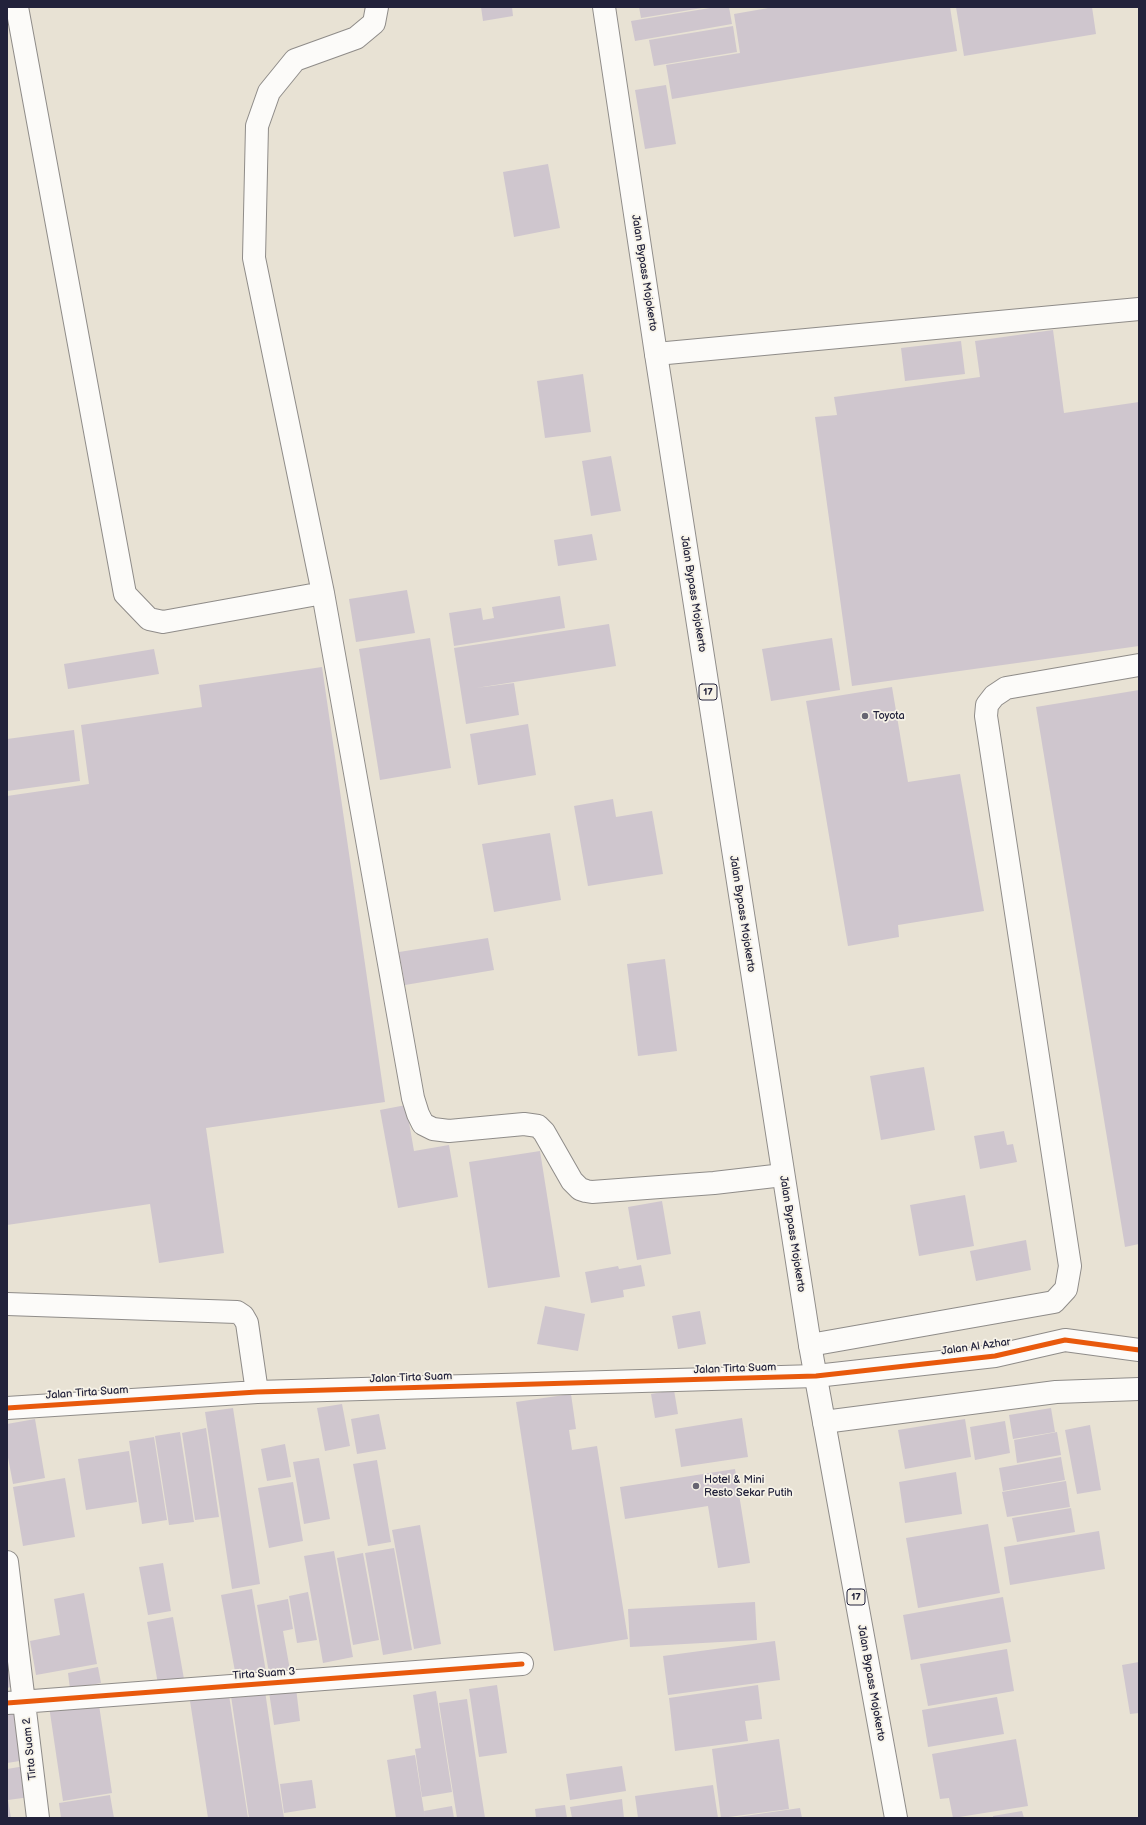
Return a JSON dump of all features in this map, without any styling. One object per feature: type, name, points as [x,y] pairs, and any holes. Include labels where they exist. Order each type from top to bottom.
[{"type":"main road","points":[[17,7],[125,594],[149,619],[163,622],[323,593]]},
{"type":"main road","points":[[378,7],[374,23],[356,38],[295,60],[269,92],[257,126],[254,258],[323,593],[413,1098],[418,1114],[424,1124],[433,1129],[449,1131],[524,1124],[538,1126],[544,1132],[575,1185],[580,1189],[592,1192],[714,1183],[783,1174]]},
{"type":"main road","name":"Jalan Bypass Mojokerto","points":[[604,7],[656,354],[810,1346],[896,1818]]},
{"type":"main road","points":[[656,354],[1139,309]]},
{"type":"main road","points":[[810,1346],[1054,1302],[1066,1289],[1070,1266],[986,716],[987,705],[994,696],[1006,688],[1139,666]]},
{"type":"main road","points":[[7,1304],[237,1312],[243,1316],[247,1323],[257,1392]]},
{"type":"main road","name":"Jalan Al Azhar","points":[[816,1376],[995,1356],[1065,1340],[1139,1350]]},
{"type":"main road","name":"Jalan Tirta Suam","points":[[7,1408],[257,1392],[816,1376]]},
{"type":"main road","points":[[824,1422],[1056,1392],[1139,1389]]},
{"type":"main road","name":"Tirta Suam 2","points":[[7,1562],[16,1702],[38,1818]]},
{"type":"main road","name":"Tirta Suam 3","points":[[16,1702],[522,1664]]},
{"type":"building","points":[[481,7],[512,7],[513,16],[483,21]]},
{"type":"building","points":[[639,7],[702,7],[702,8],[641,18]]},
{"type":"building","points":[[716,7],[729,7],[732,24],[635,41],[631,21]]},
{"type":"building","points":[[774,7],[950,7],[957,51],[672,99],[666,65],[740,53],[734,14]]},
{"type":"building","points":[[956,7],[1092,7],[1096,34],[964,56]]},
{"type":"building","points":[[733,26],[737,52],[654,66],[649,40]]},
{"type":"building","points":[[666,85],[676,144],[645,149],[635,90]]},
{"type":"building","points":[[548,164],[560,228],[514,237],[503,172]]},
{"type":"building","points":[[1053,330],[1064,413],[1139,402],[1139,646],[852,686],[815,417],[837,415],[834,397],[980,377],[975,341]]},
{"type":"building","points":[[961,341],[965,374],[905,381],[901,348]]},
{"type":"building","points":[[583,374],[591,432],[545,438],[537,381]]},
{"type":"building","points":[[611,456],[621,511],[591,516],[582,461]]},
{"type":"building","points":[[592,534],[597,560],[558,566],[554,540]]},
{"type":"building","points":[[407,590],[415,633],[356,642],[349,599]]},
{"type":"building","points":[[560,596],[565,628],[454,646],[449,613],[481,608],[483,620],[494,618],[492,607]]},
{"type":"building","points":[[609,624],[616,666],[476,688],[514,683],[519,715],[466,724],[454,648]]},
{"type":"building","points":[[430,638],[451,768],[380,780],[359,649]]},
{"type":"building","points":[[832,638],[840,690],[771,701],[762,649]]},
{"type":"building","points":[[154,649],[159,674],[68,689],[64,664]]},
{"type":"building","points":[[322,667],[385,1102],[206,1128],[224,1253],[159,1263],[150,1204],[7,1225],[7,796],[89,784],[81,725],[202,707],[199,685]]},
{"type":"building","points":[[892,687],[908,782],[960,774],[984,911],[898,925],[899,937],[848,946],[806,701]]},
{"type":"building","points":[[1139,690],[1139,1244],[1125,1247],[1036,707]]},
{"type":"building","points":[[528,724],[536,775],[478,785],[470,734]]},
{"type":"building","points":[[74,730],[80,781],[7,791],[7,739]]},
{"type":"building","points":[[613,799],[616,817],[652,811],[663,874],[588,886],[574,806]]},
{"type":"building","points":[[550,833],[561,900],[494,912],[482,844]]},
{"type":"building","points":[[488,938],[494,970],[405,985],[399,952]]},
{"type":"building","points":[[665,959],[677,1051],[638,1056],[627,964]]},
{"type":"building","points":[[924,1067],[935,1130],[881,1140],[870,1076]]},
{"type":"building","points":[[406,1105],[414,1151],[449,1145],[458,1197],[398,1208],[380,1110]]},
{"type":"building","points":[[1004,1131],[1007,1145],[1013,1144],[1017,1162],[980,1169],[974,1136]]},
{"type":"building","points":[[540,1151],[560,1277],[488,1288],[469,1162]]},
{"type":"building","points":[[965,1195],[974,1246],[919,1256],[910,1205]]},
{"type":"building","points":[[662,1201],[671,1254],[637,1260],[628,1207]]},
{"type":"building","points":[[1026,1240],[1031,1270],[976,1281],[970,1251]]},
{"type":"building","points":[[641,1265],[645,1286],[623,1290],[624,1297],[591,1303],[585,1272],[618,1266],[619,1269]]},
{"type":"building","points":[[545,1306],[585,1314],[578,1351],[537,1344]]},
{"type":"building","points":[[700,1311],[706,1344],[678,1349],[672,1316]]},
{"type":"building","points":[[674,1390],[678,1414],[655,1418],[651,1394]]},
{"type":"building","points":[[571,1394],[576,1429],[569,1430],[572,1450],[597,1446],[628,1639],[554,1651],[516,1402]]},
{"type":"building","points":[[342,1404],[350,1446],[325,1451],[317,1408]]},
{"type":"building","points":[[233,1408],[260,1584],[232,1589],[205,1412]]},
{"type":"building","points":[[1051,1408],[1055,1432],[1013,1439],[1009,1415]]},
{"type":"building","points":[[379,1414],[386,1449],[357,1454],[351,1419]]},
{"type":"building","points":[[742,1418],[748,1457],[681,1467],[675,1429]]},
{"type":"building","points":[[35,1419],[45,1478],[13,1484],[7,1452],[7,1424]]},
{"type":"building","points":[[965,1419],[971,1457],[905,1469],[898,1430]]},
{"type":"building","points":[[1005,1421],[1010,1453],[975,1460],[970,1427]]},
{"type":"building","points":[[1090,1425],[1101,1490],[1077,1494],[1065,1430]]},
{"type":"building","points":[[206,1428],[219,1517],[195,1520],[182,1433]]},
{"type":"building","points":[[180,1432],[194,1522],[169,1525],[155,1436]]},
{"type":"building","points":[[1057,1432],[1061,1455],[1017,1463],[1014,1440]]},
{"type":"building","points":[[154,1437],[167,1520],[142,1524],[129,1441]]},
{"type":"building","points":[[285,1444],[291,1477],[267,1481],[261,1449]]},
{"type":"building","points":[[129,1451],[137,1502],[86,1510],[78,1459]]},
{"type":"building","points":[[1061,1457],[1065,1480],[1003,1491],[999,1468]]},
{"type":"building","points":[[319,1458],[330,1519],[304,1524],[293,1462]]},
{"type":"building","points":[[377,1460],[391,1542],[368,1546],[353,1464]]},
{"type":"building","points":[[735,1469],[750,1563],[718,1568],[708,1506],[625,1519],[620,1487]]},
{"type":"building","points":[[956,1472],[962,1514],[905,1523],[899,1482]]},
{"type":"building","points":[[65,1478],[75,1537],[23,1546],[13,1487]]},
{"type":"building","points":[[1066,1481],[1070,1507],[1007,1517],[1002,1492]]},
{"type":"building","points":[[293,1482],[303,1541],[269,1548],[258,1488]]},
{"type":"building","points":[[1071,1508],[1075,1532],[1017,1542],[1012,1518]]},
{"type":"building","points":[[988,1524],[1000,1593],[918,1608],[906,1538]]},
{"type":"building","points":[[420,1525],[441,1644],[414,1649],[392,1530]]},
{"type":"building","points":[[1099,1531],[1105,1569],[1010,1585],[1004,1547]]},
{"type":"building","points":[[394,1548],[412,1650],[383,1655],[365,1553]]},
{"type":"building","points":[[334,1551],[353,1657],[323,1663],[304,1556]]},
{"type":"building","points":[[363,1553],[379,1640],[353,1645],[337,1558]]},
{"type":"building","points":[[163,1563],[171,1611],[148,1615],[139,1567]]},
{"type":"building","points":[[252,1589],[266,1672],[236,1677],[221,1595]]},
{"type":"building","points":[[308,1592],[317,1640],[297,1643],[289,1596]]},
{"type":"building","points":[[84,1593],[97,1664],[36,1675],[30,1641],[60,1635],[54,1599]]},
{"type":"building","points":[[1003,1597],[1011,1642],[911,1660],[903,1615]]},
{"type":"building","points":[[288,1599],[293,1629],[283,1631],[290,1670],[269,1673],[257,1605]]},
{"type":"building","points":[[755,1602],[757,1640],[630,1647],[628,1609]]},
{"type":"building","points":[[173,1617],[184,1679],[158,1684],[147,1622]]},
{"type":"building","points":[[775,1641],[780,1680],[668,1695],[663,1656]]},
{"type":"building","points":[[1007,1649],[1014,1691],[928,1706],[920,1664]]},
{"type":"building","points":[[7,1661],[11,1687],[7,1688]]},
{"type":"building","points":[[1139,1662],[1139,1713],[1130,1714],[1122,1665]]},
{"type":"building","points":[[98,1667],[101,1683],[70,1689],[68,1673]]},
{"type":"building","points":[[497,1685],[507,1753],[479,1757],[469,1689]]},
{"type":"building","points":[[758,1685],[762,1719],[745,1721],[748,1741],[675,1751],[669,1698]]},
{"type":"building","points":[[296,1688],[300,1721],[274,1725],[269,1692]]},
{"type":"building","points":[[265,1691],[284,1818],[249,1818],[231,1696]]},
{"type":"building","points":[[436,1691],[452,1792],[422,1797],[415,1749],[421,1748],[413,1695]]},
{"type":"building","points":[[229,1695],[248,1818],[208,1818],[190,1701]]},
{"type":"building","points":[[997,1697],[1004,1734],[928,1747],[922,1710]]},
{"type":"building","points":[[98,1698],[112,1793],[63,1801],[49,1706]]},
{"type":"building","points":[[467,1699],[485,1818],[457,1818],[439,1703]]},
{"type":"building","points":[[19,1711],[26,1760],[7,1763],[7,1712]]},
{"type":"building","points":[[779,1739],[789,1809],[721,1818],[712,1749]]},
{"type":"building","points":[[1016,1739],[1028,1806],[953,1818],[949,1798],[940,1799],[932,1754]]},
{"type":"building","points":[[415,1755],[425,1818],[396,1818],[387,1760]]},
{"type":"building","points":[[25,1766],[30,1797],[8,1800],[11,1818],[7,1818],[7,1769]]},
{"type":"building","points":[[622,1766],[626,1791],[570,1800],[566,1774]]},
{"type":"building","points":[[312,1780],[316,1808],[284,1813],[280,1784]]},
{"type":"building","points":[[713,1785],[718,1818],[638,1818],[635,1796]]},
{"type":"building","points":[[110,1795],[114,1818],[61,1818],[59,1803]]},
{"type":"building","points":[[622,1799],[624,1818],[572,1818],[570,1807]]},
{"type":"building","points":[[565,1805],[567,1818],[536,1818],[535,1809]]},
{"type":"building","points":[[452,1806],[454,1818],[425,1818],[424,1811]]},
{"type":"building","points":[[800,1808],[802,1818],[738,1818],[738,1817]]},
{"type":"building","points":[[1022,1811],[1024,1818],[993,1818],[993,1816]]},
{"type":"cycle path","points":[[7,1408],[257,1392],[816,1376],[995,1356],[1065,1340],[1139,1350]]},
{"type":"cycle path","points":[[7,1703],[522,1664]]},
{"type":"place","name":"Toyota","points":[[865,716]]},
{"type":"place","name":"Hotel & Mini Resto Sekar Putih","points":[[696,1486]]}]
